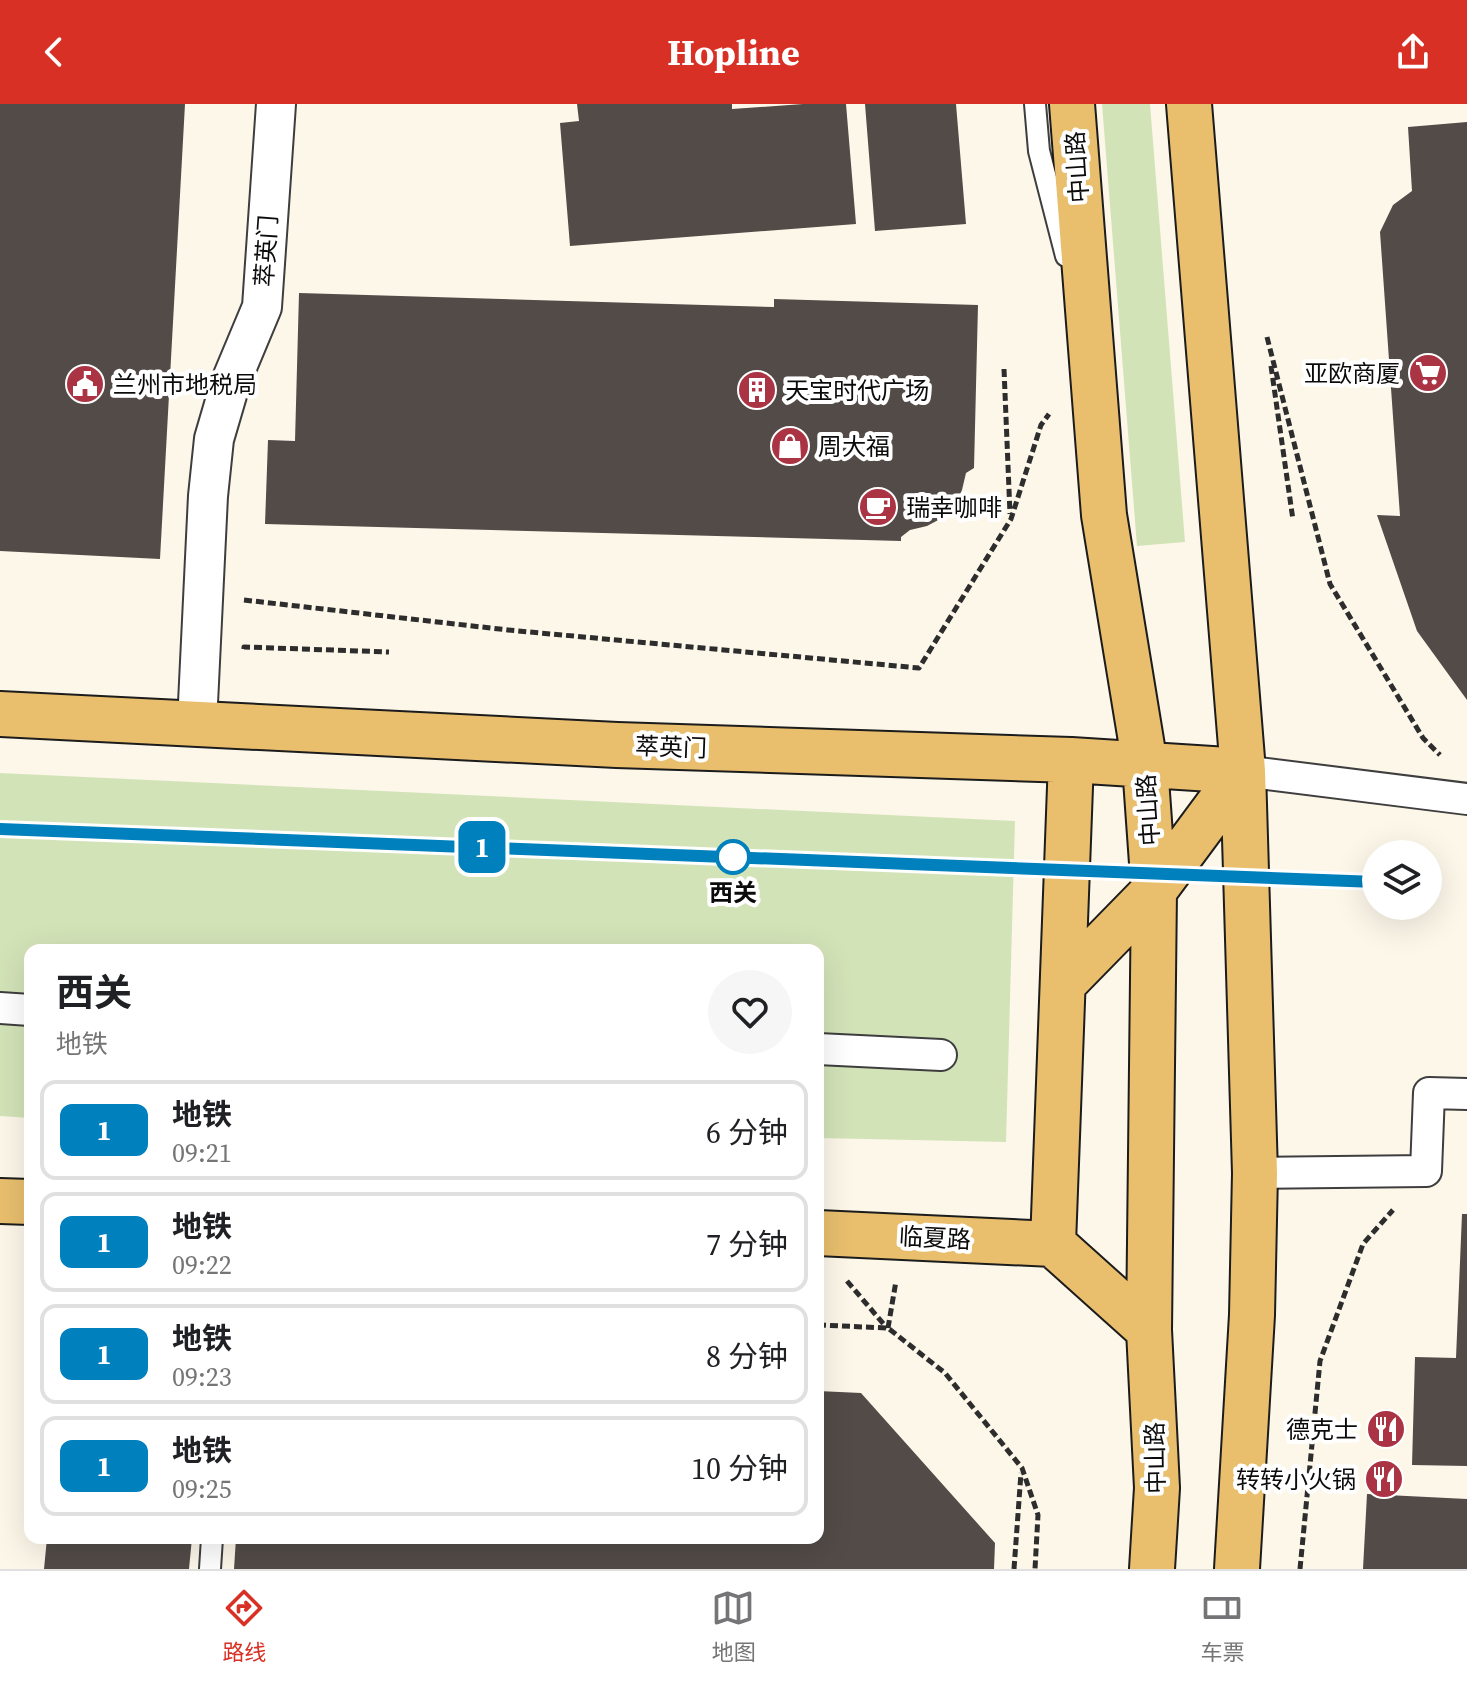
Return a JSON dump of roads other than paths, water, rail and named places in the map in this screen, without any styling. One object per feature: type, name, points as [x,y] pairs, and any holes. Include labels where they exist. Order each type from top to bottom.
[{"type":"main road","name":"中山路","points":[[1072,104],[1104,515],[1145,765],[1154,891],[1149,1330],[1157,1488],[1152,1569]]},
{"type":"main road","points":[[1197,105],[1243,771],[1255,1173],[1252,1315],[1237,1569]]},
{"type":"main road","name":"萃英门","points":[[0,714],[601,744],[1071,760],[1243,771]]},
{"type":"main road","points":[[1071,760],[1053,1244],[1149,1330]]},
{"type":"main road","points":[[1064,983],[1154,891],[1243,771]]},
{"type":"main road","points":[[0,1201],[24,1202]]},
{"type":"main road","name":"临夏路","points":[[824,1233],[1053,1244]]},
{"type":"street","name":"萃英门","points":[[197,724],[208,496],[214,439],[231,381],[262,307],[276,104]]},
{"type":"street","points":[[1243,771],[1467,799]]},
{"type":"street","points":[[0,1008],[24,1010]]},
{"type":"street","points":[[824,1049],[941,1055]]},
{"type":"street","points":[[1255,1173],[1426,1171],[1429,1093],[1467,1094]]},
{"type":"lane","points":[[1035,104],[1039,151],[1091,352]]},
{"type":"lane","points":[[210,1569],[212,1544]]},
{"type":"metro line","name":"1","points":[[0,829],[1362,881]]},
{"type":"place","name":"亚欧商厦","points":[[1428,373]]},
{"type":"place","name":"兰州市地税局","points":[[85,384]]},
{"type":"place","name":"天宝时代广场","points":[[757,390]]},
{"type":"place","name":"周大福","points":[[790,446]]},
{"type":"place","name":"瑞幸咖啡","points":[[878,507]]},
{"type":"place","name":"西关","points":[[733,857]]},
{"type":"place","name":"德克士","points":[[1386,1429]]},
{"type":"place","name":"转转小火锅","points":[[1384,1479]]}]
